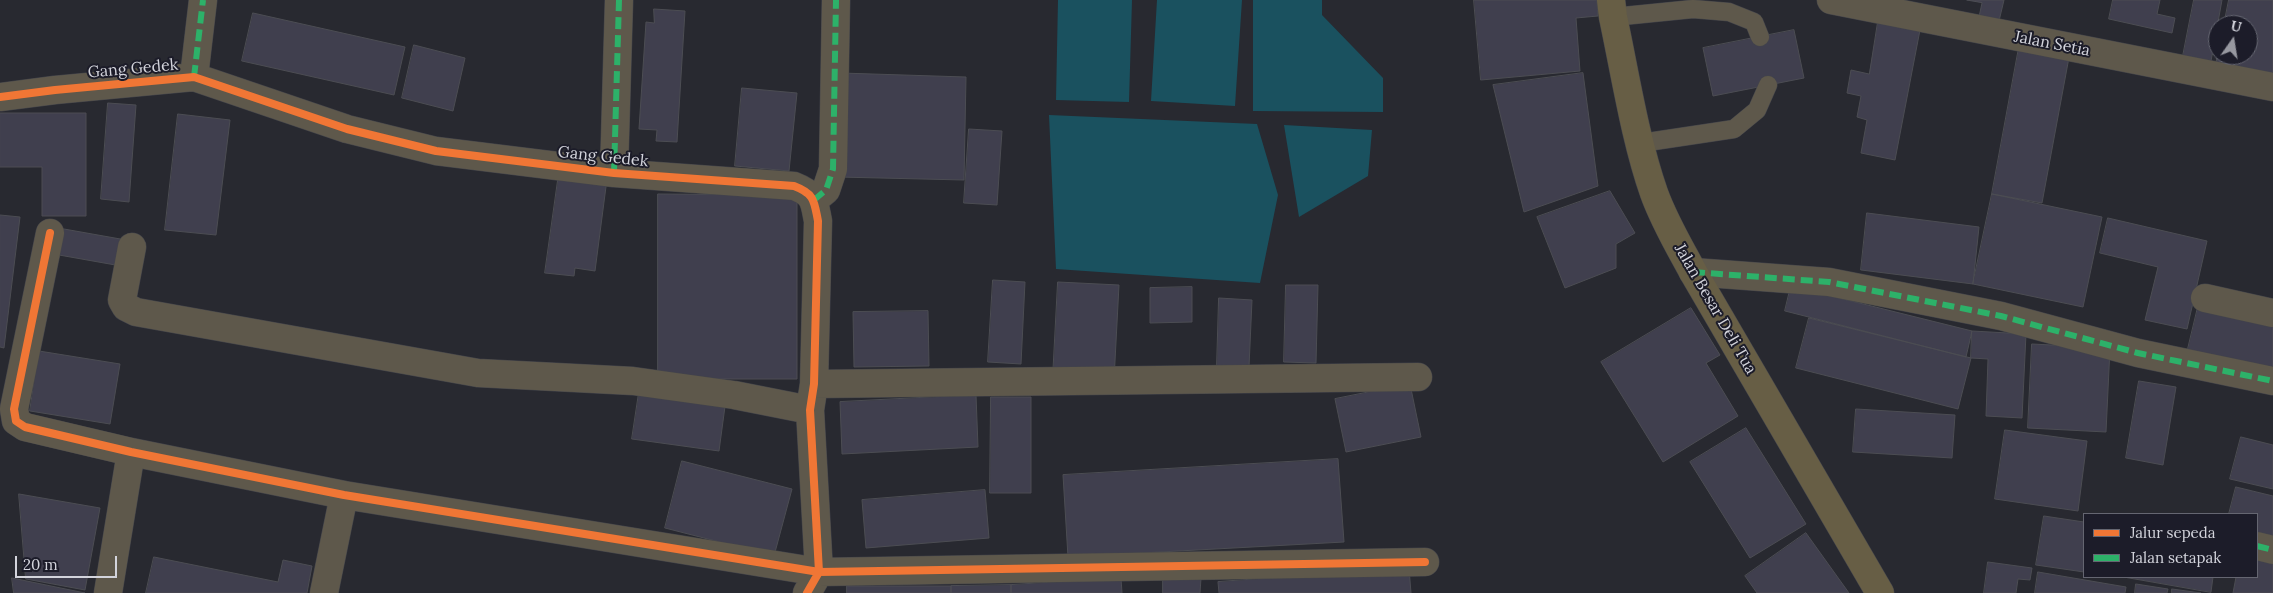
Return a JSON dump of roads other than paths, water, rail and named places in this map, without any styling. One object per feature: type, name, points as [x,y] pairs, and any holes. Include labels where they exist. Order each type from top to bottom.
[{"type":"main road","name":"Jalan Besar Deli Tua","points":[[1612,8],[1641,143],[1654,191],[1665,218],[1693,272],[1880,593]]},
{"type":"street","points":[[194,77],[203,0]]},
{"type":"street","points":[[614,173],[619,0]]},
{"type":"street","points":[[813,582],[812,397],[818,222],[814,200],[826,190],[833,169],[836,0]]},
{"type":"street","name":"Jalan Setia","points":[[1831,0],[2273,87]]},
{"type":"street","name":"Gang Gedek","points":[[0,98],[55,90],[194,77],[347,129],[436,151],[614,173],[794,186],[806,191],[814,200]]},
{"type":"street","points":[[50,233],[14,409],[16,420],[25,427],[131,452],[344,495],[813,582],[1425,562]]},
{"type":"street","points":[[132,247],[122,300],[126,308],[136,312],[478,373],[633,381],[734,395],[812,397],[1418,377]]},
{"type":"street","points":[[1693,272],[1829,282],[2001,316],[2138,352],[2273,382]]},
{"type":"street","points":[[2204,298],[2273,313]]},
{"type":"street","points":[[108,593],[131,452]]},
{"type":"street","points":[[324,593],[344,495]]},
{"type":"street","points":[[2258,546],[2273,550]]},
{"type":"lane","points":[[1612,8],[1693,9],[1728,12],[1754,22],[1760,37]]},
{"type":"lane","points":[[1641,143],[1734,129],[1757,110],[1768,85]]},
{"type":"water","points":[[1058,0],[1132,0],[1129,102],[1056,100]]},
{"type":"water","points":[[1157,0],[1242,0],[1235,106],[1151,101]]},
{"type":"water","points":[[1253,0],[1322,0],[1322,15],[1383,78],[1383,112],[1253,111]]},
{"type":"water","points":[[1049,115],[1257,124],[1278,195],[1260,283],[1056,269]]},
{"type":"water","points":[[1284,125],[1372,130],[1368,176],[1299,217]]}]
